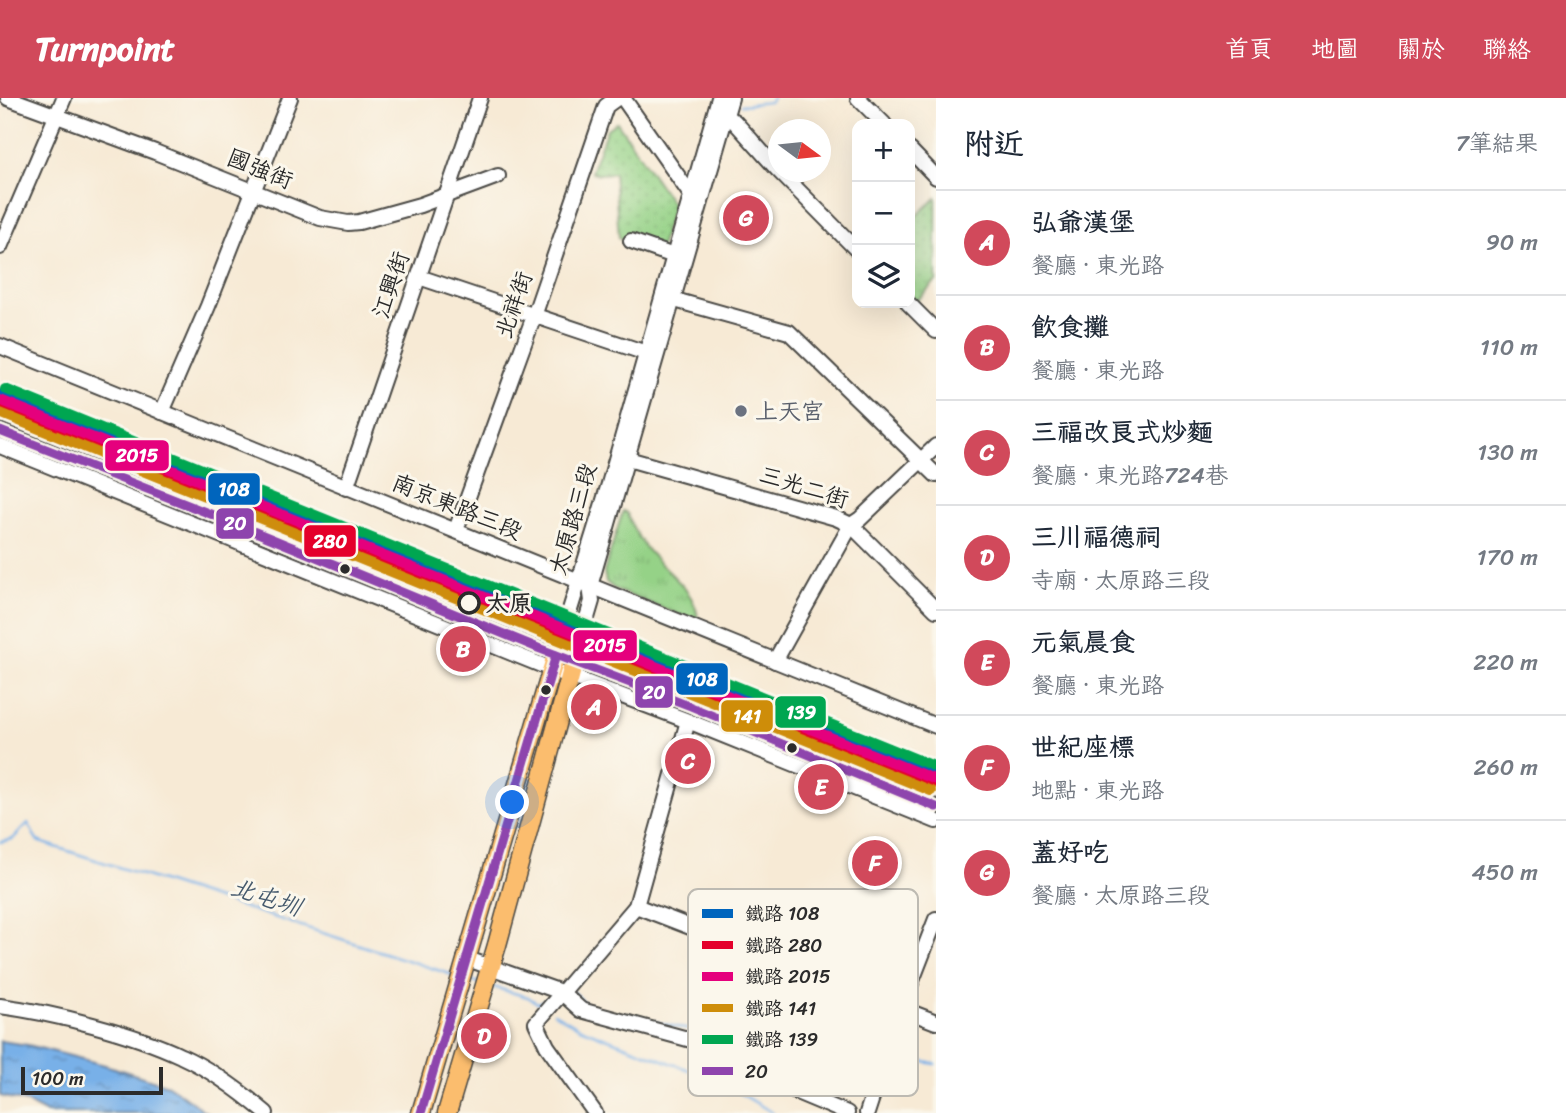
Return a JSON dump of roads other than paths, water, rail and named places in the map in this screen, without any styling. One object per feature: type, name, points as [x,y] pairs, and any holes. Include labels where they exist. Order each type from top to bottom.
[{"type":"main road","name":"太原路三段","points":[[421,1113],[554,662]]},
{"type":"main road","name":"太原路三段","points":[[447,1113],[491,967],[572,669]]},
{"type":"street","name":"國強街","points":[[8,98],[320,218],[348,223],[408,208],[498,176]]},
{"type":"street","points":[[0,247],[64,98]]},
{"type":"street","points":[[162,412],[208,306],[290,98]]},
{"type":"street","name":"江興街","points":[[346,488],[480,98]]},
{"type":"street","name":"北祥街","points":[[456,530],[534,316],[606,106],[617,98]]},
{"type":"street","points":[[622,98],[696,196]]},
{"type":"street","name":"太原路三段","points":[[719,98],[720,115]]},
{"type":"street","name":"太原路三段","points":[[572,669],[592,601],[585,584],[720,115],[731,98]]},
{"type":"street","points":[[858,98],[879,119]]},
{"type":"street","points":[[720,115],[734,121],[768,159]]},
{"type":"street","points":[[915,155],[936,177]]},
{"type":"street","points":[[790,182],[852,245]]},
{"type":"street","name":"太原路三段","points":[[668,297],[674,256],[696,196]]},
{"type":"street","points":[[631,241],[674,256]]},
{"type":"street","points":[[419,277],[652,355]]},
{"type":"street","points":[[668,297],[789,332],[936,475]]},
{"type":"street","points":[[913,308],[936,331]]},
{"type":"street","name":"南京東路三段","points":[[0,346],[936,726]]},
{"type":"street","name":"太原路三段","points":[[554,662],[585,584],[628,459],[652,355]]},
{"type":"street","points":[[0,431],[241,526],[554,662]]},
{"type":"street","points":[[0,446],[572,669],[688,721],[936,821]]},
{"type":"street","points":[[775,661],[850,525],[860,519],[936,446]]},
{"type":"street","name":"三光二街","points":[[628,459],[836,518],[850,525],[936,610]]},
{"type":"street","points":[[572,669],[691,706],[936,807]]},
{"type":"street","points":[[595,1113],[547,1046],[536,1023],[636,906],[688,721]]},
{"type":"street","points":[[636,906],[688,926]]},
{"type":"street","points":[[918,965],[936,919]]},
{"type":"street","points":[[466,958],[561,992],[581,1010],[688,1039]]},
{"type":"street","points":[[0,1006],[61,1018],[160,1046],[205,1068],[266,1113]]},
{"type":"street","points":[[918,1015],[936,1022]]},
{"type":"street","points":[[806,1096],[847,1113]]},
{"type":"street","points":[[866,1113],[872,1096]]},
{"type":"water","points":[[0,1041],[28,1045],[105,1065],[168,1085],[207,1113],[47,1113],[23,1101],[0,1096]]},
{"type":"waterway","points":[[741,105],[769,102],[773,98]]},
{"type":"waterway","name":"北屯圳","points":[[0,842],[13,839],[28,823],[37,841],[453,975]]},
{"type":"waterway","name":"北屯圳","points":[[466,979],[480,983]]},
{"type":"waterway","name":"北屯圳","points":[[493,987],[528,997],[542,1006]]},
{"type":"waterway","name":"北屯圳","points":[[569,992],[573,991],[585,1004]]},
{"type":"waterway","name":"北屯圳","points":[[538,1003],[549,998]]},
{"type":"waterway","name":"北屯圳","points":[[554,1013],[580,1028],[688,1070]]},
{"type":"waterway","name":"北屯圳","points":[[622,1014],[688,1030]]},
{"type":"waterway","name":"北屯圳","points":[[918,1061],[936,1064]]},
{"type":"waterway","name":"北屯圳","points":[[745,1096],[773,1113]]},
{"type":"rail line","name":"139","points":[[5,389],[936,767]]},
{"type":"rail line","name":"108","points":[[0,394],[936,774]]},
{"type":"rail line","name":"2015","points":[[0,400],[936,780]]},
{"type":"rail line","name":"280","points":[[0,407],[931,785]]},
{"type":"rail line","name":"141","points":[[0,413],[931,791]]},
{"type":"place","name":"蓋好吃","points":[[746,218]]},
{"type":"place","name":"上天宮","points":[[741,411]]},
{"type":"place","name":"太原","points":[[469,603]]},
{"type":"place","name":"飲食攤","points":[[463,649]]},
{"type":"place","name":"弘爺漢堡","points":[[594,707]]},
{"type":"place","name":"三福改良式炒麵","points":[[688,761]]},
{"type":"place","name":"元氣晨食","points":[[821,787]]},
{"type":"place","name":"世紀座標","points":[[875,863]]},
{"type":"place","name":"三川福德祠","points":[[484,1036]]}]
